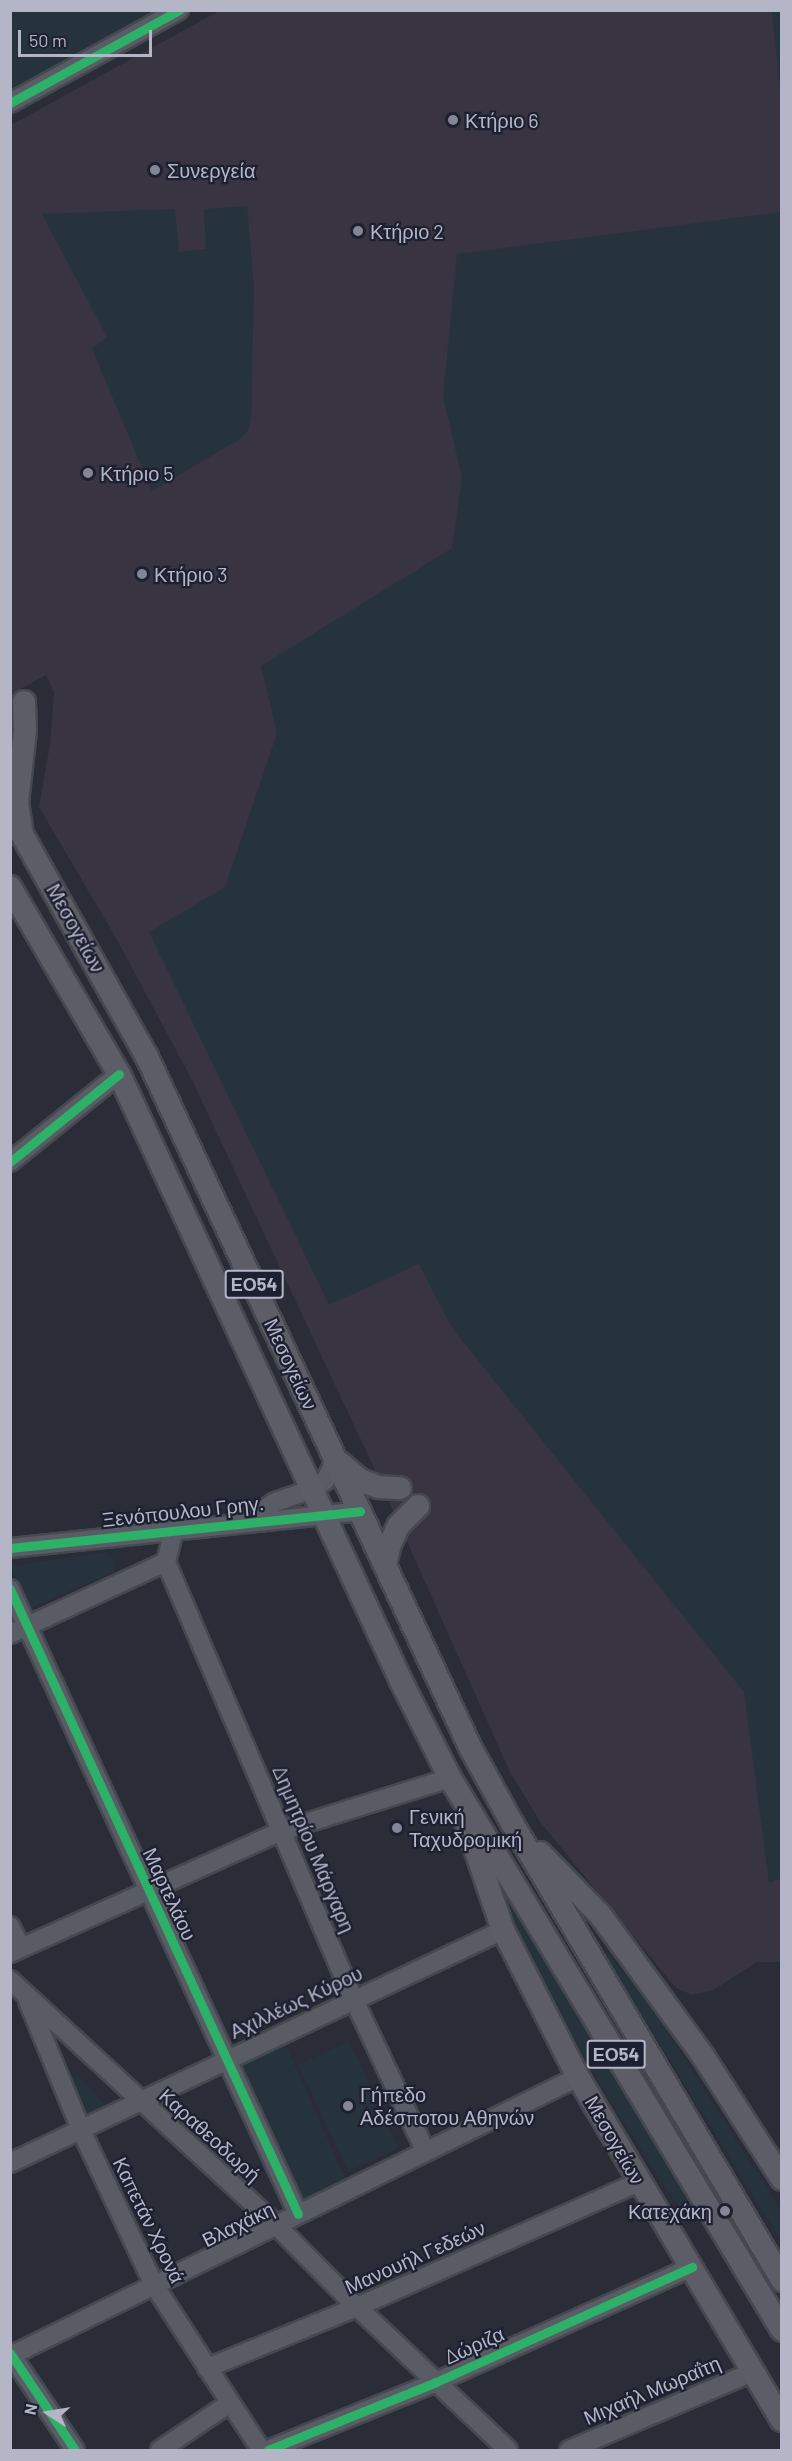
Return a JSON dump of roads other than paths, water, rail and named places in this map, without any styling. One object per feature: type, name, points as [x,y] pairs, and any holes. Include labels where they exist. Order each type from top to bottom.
[{"type":"main road","points":[[22,832],[17,803],[25,731],[24,702]]},
{"type":"main road","name":"Μεσογείων","points":[[10,813],[147,1058],[470,1747],[512,1824],[782,2280]]},
{"type":"main road","name":"Μεσογείων","points":[[10,886],[119,1074],[401,1681],[450,1778],[782,2330]]},
{"type":"main road","points":[[333,1454],[345,1469],[360,1480],[378,1487],[400,1488]]},
{"type":"main road","points":[[385,1564],[390,1544],[399,1525],[418,1506]]},
{"type":"main road","name":"Μεσογείων","points":[[450,1778],[503,1930],[578,2077],[753,2372],[778,2410]]},
{"type":"main road","name":"Μεσογείων","points":[[512,1824],[601,1917],[703,2056],[782,2179]]},
{"type":"street","points":[[10,103],[179,10]]},
{"type":"street","points":[[10,1162],[119,1074]]},
{"type":"street","points":[[313,1489],[325,1480],[332,1468],[333,1454]]},
{"type":"street","name":"Ξενόπουλου Γρηγ.","points":[[245,1522],[275,1502],[313,1489]]},
{"type":"street","name":"Ξενόπουλου Γρηγ.","points":[[10,1548],[360,1510]]},
{"type":"street","points":[[18,1631],[166,1562],[174,1530]]},
{"type":"street","name":"Δημητρίου Μάργαρη","points":[[166,1562],[354,2000],[426,2152]]},
{"type":"street","name":"Μαρτελάου","points":[[10,1589],[18,1631],[149,1891],[298,2214]]},
{"type":"street","points":[[10,1926],[16,1950],[281,1831],[450,1778]]},
{"type":"street","name":"Αχιλλέως Κύρου","points":[[10,2163],[82,2132],[228,2059],[503,1930]]},
{"type":"street","name":"Καραθεοδωρή","points":[[10,1980],[276,2225],[357,2307],[508,2451]]},
{"type":"street","name":"Καπετάν Χρονά","points":[[25,1994],[82,2132],[154,2285],[261,2451]]},
{"type":"street","name":"Βλαχάκη","points":[[11,2355],[578,2077]]},
{"type":"street","name":"Μανουήλ Γεδεών","points":[[207,2368],[357,2307],[639,2182]]},
{"type":"street","name":"Δώριζα","points":[[268,2451],[436,2382],[692,2267]]},
{"type":"street","points":[[11,2355],[75,2451]]},
{"type":"street","name":"Μιχαήλ Μωραΐτη","points":[[569,2451],[753,2372]]},
{"type":"street","points":[[160,2451],[230,2403]]},
{"type":"place","name":"Κτήριο 6","points":[[453,120]]},
{"type":"place","name":"Συνεργεία","points":[[155,170]]},
{"type":"place","name":"Κτήριο 2","points":[[358,231]]},
{"type":"place","name":"Κτήριο 5","points":[[88,473]]},
{"type":"place","name":"Κτήριο 3","points":[[142,574]]},
{"type":"place","name":"Γενική Ταχυδρομική","points":[[397,1828]]},
{"type":"place","name":"Γήπεδο Αδέσποτου Αθηνών","points":[[348,2106]]},
{"type":"place","name":"Κατεχάκη","points":[[725,2211]]}]
